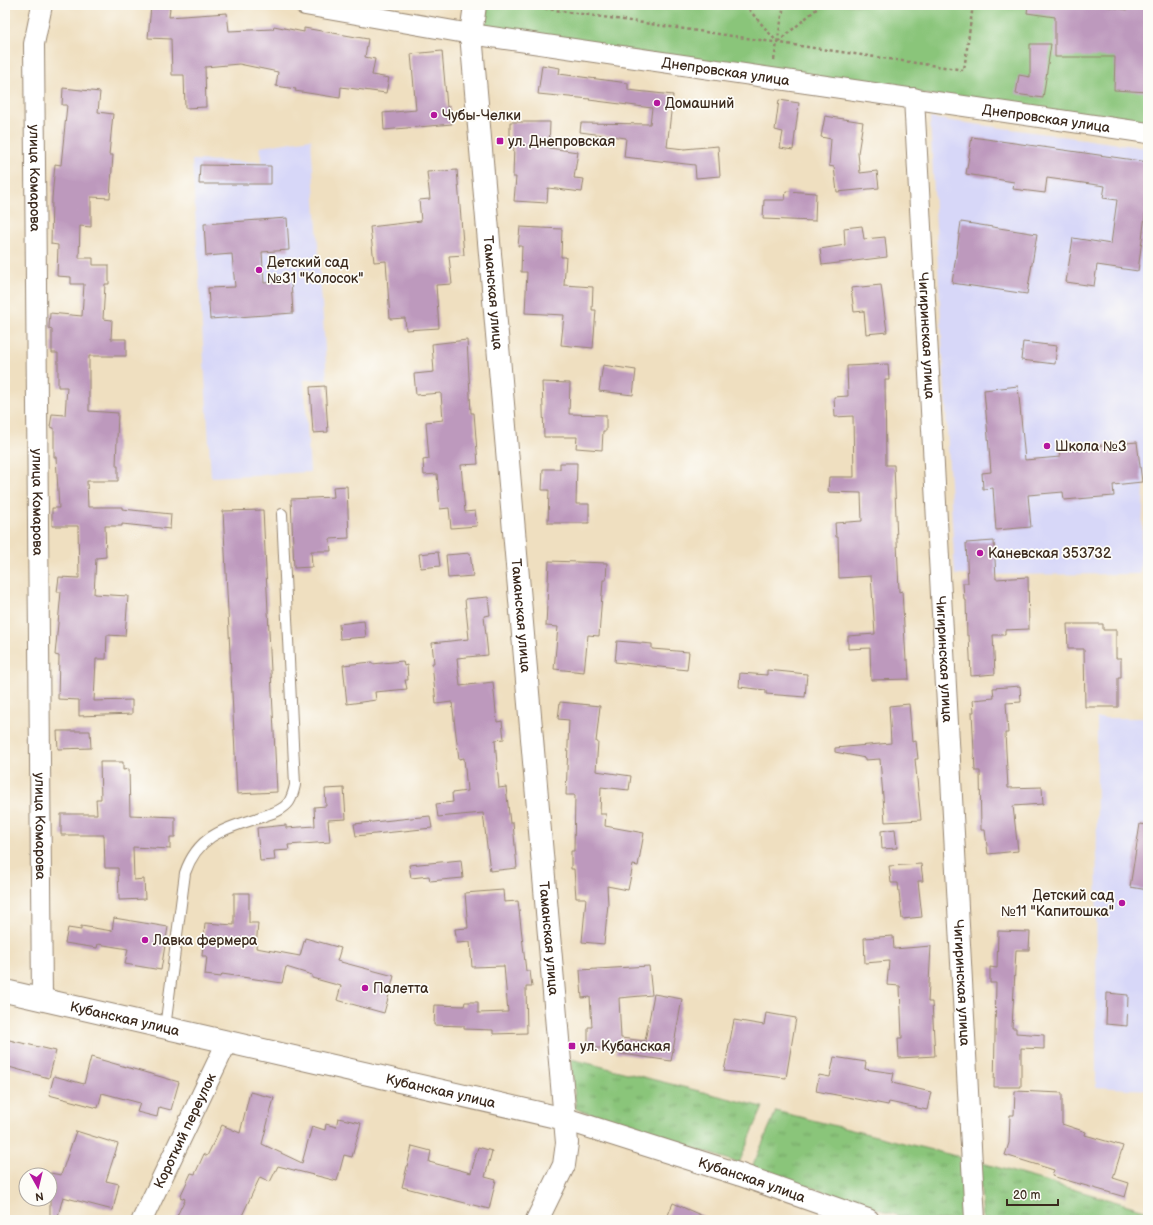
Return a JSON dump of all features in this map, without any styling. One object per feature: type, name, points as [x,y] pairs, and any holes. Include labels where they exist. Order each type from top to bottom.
[{"type":"street","name":"улица Комарова","points":[[42,5],[34,44],[42,999]]},
{"type":"street","name":"Днепровская улица","points":[[305,5],[471,34],[1148,133]]},
{"type":"street","name":"Таманская улица","points":[[475,5],[471,34],[567,1143],[564,1165],[537,1220]]},
{"type":"street","name":"Чигиринская улица","points":[[914,98],[975,1220]]},
{"type":"street","name":"Кубанская улица","points":[[5,991],[565,1119],[742,1175],[859,1219]]},
{"type":"street","name":"Короткий переулок","points":[[142,1220],[228,1042]]},
{"type":"lane","points":[[165,1028],[185,873],[190,860],[204,843],[223,829],[280,810],[289,802],[295,785],[282,514]]},
{"type":"path","points":[[521,5],[964,70],[973,5]]},
{"type":"path","points":[[745,5],[777,43]]},
{"type":"path","points":[[777,43],[784,5]]},
{"type":"path","points":[[777,43],[822,5]]},
{"type":"shaded area","points":[[930,118],[1148,148],[1148,407],[1140,574],[955,575]]},
{"type":"shaded area","name":"Детский сад №31 \"Колосок\"","points":[[311,139],[327,379],[304,380],[310,472],[211,477],[192,160],[262,162],[260,147]]},
{"type":"shaded area","name":"Детский сад №11 \"Капитошка\"","points":[[1097,718],[1148,718],[1148,1090],[1096,1087]]},
{"type":"green space","points":[[488,5],[1148,5],[1148,127],[484,29]]},
{"type":"green space","points":[[571,1059],[763,1107],[739,1163],[576,1109]]},
{"type":"green space","points":[[776,1111],[964,1158],[968,1220],[912,1220],[752,1168]]},
{"type":"green space","points":[[979,1162],[1148,1211],[1148,1220],[983,1220]]},
{"type":"building","points":[[1028,5],[1097,5],[1128,10],[1128,5],[1148,5],[1148,92],[1114,90],[1115,57],[1055,57],[1055,17],[1027,13]]},
{"type":"building","points":[[151,6],[170,8],[169,17],[227,13],[229,31],[273,29],[274,26],[304,32],[304,28],[368,39],[365,57],[375,59],[372,75],[389,78],[386,93],[341,87],[340,98],[295,91],[296,89],[276,86],[278,72],[239,64],[205,67],[206,107],[185,108],[184,75],[172,75],[171,39],[148,38]]},
{"type":"building","points":[[1030,44],[1051,44],[1043,98],[1016,94],[1019,75],[1030,77]]},
{"type":"building","points":[[442,51],[447,107],[450,107],[452,124],[384,130],[383,113],[416,110],[411,54]]},
{"type":"building","points":[[542,65],[560,68],[559,74],[628,83],[628,90],[673,95],[667,147],[684,149],[718,146],[720,176],[696,178],[695,165],[624,157],[626,138],[580,132],[581,123],[650,124],[652,108],[589,100],[590,99],[538,94]]},
{"type":"building","points":[[63,88],[100,92],[98,112],[113,114],[109,155],[113,155],[110,198],[91,197],[91,227],[80,226],[79,258],[93,258],[93,265],[109,265],[109,284],[105,284],[103,319],[112,320],[111,339],[126,339],[126,356],[89,356],[89,411],[118,413],[116,466],[118,466],[118,481],[87,481],[88,507],[122,507],[122,509],[171,514],[170,529],[122,524],[122,526],[105,526],[106,557],[96,558],[94,594],[128,596],[125,636],[107,635],[106,659],[96,659],[94,701],[132,700],[132,714],[79,716],[79,700],[58,699],[59,656],[55,655],[61,592],[57,592],[59,577],[79,578],[78,526],[52,526],[52,508],[59,508],[56,457],[54,457],[54,428],[50,427],[52,414],[65,415],[67,387],[58,387],[58,353],[52,353],[52,329],[49,328],[50,313],[82,316],[84,284],[71,284],[71,277],[57,276],[58,245],[51,244],[52,198],[55,164],[61,165],[67,105],[62,105]]},
{"type":"building","points":[[779,100],[799,103],[793,150],[780,148],[783,132],[775,130]]},
{"type":"building","points":[[825,116],[863,122],[858,153],[860,173],[877,171],[879,188],[837,192],[834,167],[829,166],[831,139],[821,137]]},
{"type":"building","points":[[510,122],[550,122],[549,148],[578,152],[574,178],[584,179],[582,192],[548,188],[547,203],[514,201],[516,177],[513,177],[514,144],[510,144]]},
{"type":"building","points":[[972,137],[1148,162],[1148,192],[1138,271],[1097,265],[1094,286],[1066,282],[1073,238],[1111,244],[1117,200],[1103,198],[1105,186],[1047,178],[1045,193],[1013,189],[1014,182],[966,174]]},
{"type":"building","points":[[200,165],[271,166],[271,184],[199,184]]},
{"type":"building","points":[[457,170],[464,255],[449,256],[452,284],[436,285],[439,328],[406,330],[405,318],[390,319],[386,261],[374,262],[370,227],[421,221],[419,200],[430,199],[427,172]]},
{"type":"building","points":[[786,191],[816,193],[815,221],[763,219],[764,200],[785,200]]},
{"type":"building","points":[[287,218],[289,250],[262,252],[264,283],[291,281],[293,313],[210,319],[208,288],[235,287],[232,254],[206,256],[204,224]]},
{"type":"building","points":[[961,222],[1037,234],[1027,294],[952,283]]},
{"type":"building","points":[[862,226],[864,239],[885,237],[887,257],[822,265],[820,249],[845,245],[844,228]]},
{"type":"building","points":[[520,227],[562,229],[561,257],[566,257],[564,285],[593,287],[592,310],[596,310],[593,348],[561,345],[564,315],[525,313],[527,272],[521,272],[522,246],[518,246]]},
{"type":"building","points":[[881,285],[887,332],[866,334],[864,311],[854,312],[851,288]]},
{"type":"building","points":[[467,340],[471,413],[474,413],[478,464],[461,465],[465,512],[475,511],[477,526],[451,528],[449,508],[440,509],[437,474],[424,475],[423,460],[429,459],[426,422],[443,420],[441,393],[416,395],[414,374],[434,372],[432,344]]},
{"type":"building","points":[[1023,342],[1057,346],[1055,364],[1021,360]]},
{"type":"building","points":[[888,364],[889,380],[885,380],[886,465],[894,465],[899,592],[902,591],[906,660],[908,660],[909,679],[871,680],[870,648],[848,649],[848,636],[875,634],[871,576],[839,578],[838,537],[836,537],[835,523],[862,521],[861,493],[828,492],[829,477],[854,477],[853,416],[835,417],[834,397],[848,396],[847,366]]},
{"type":"building","points":[[603,365],[636,370],[633,395],[599,391]]},
{"type":"building","points":[[542,382],[570,383],[569,414],[606,415],[606,431],[603,431],[602,450],[576,448],[577,437],[544,437]]},
{"type":"building","points":[[325,386],[328,432],[313,433],[310,387]]},
{"type":"building","points":[[1018,386],[1025,460],[1060,457],[1059,449],[1137,442],[1142,482],[1113,485],[1114,496],[1064,500],[1063,492],[1028,495],[1031,527],[996,530],[993,488],[983,489],[982,473],[991,472],[984,390]]},
{"type":"building","points":[[560,463],[577,463],[576,504],[589,504],[589,523],[548,523],[549,490],[542,490],[543,469],[560,469]]},
{"type":"building","points":[[347,486],[349,538],[330,539],[331,551],[311,551],[312,567],[294,568],[291,499],[334,497],[333,487]]},
{"type":"building","points":[[263,510],[277,792],[237,794],[223,511]]},
{"type":"building","points":[[994,541],[996,579],[1028,577],[1029,629],[1005,630],[1005,635],[993,635],[995,674],[971,676],[969,636],[967,636],[966,600],[964,600],[963,583],[968,583],[966,543]]},
{"type":"building","points":[[438,552],[440,566],[421,568],[419,554]]},
{"type":"building","points":[[470,553],[473,576],[448,578],[446,555]]},
{"type":"building","points":[[549,561],[607,563],[606,580],[603,580],[599,636],[588,635],[584,672],[554,669],[558,627],[546,626]]},
{"type":"building","points":[[488,597],[490,615],[484,616],[488,655],[457,658],[460,686],[493,682],[497,722],[502,721],[504,739],[495,740],[499,788],[506,787],[510,823],[513,823],[517,868],[490,871],[483,813],[438,817],[436,804],[453,802],[452,793],[467,791],[464,758],[459,759],[452,702],[436,704],[432,663],[434,663],[432,643],[469,639],[465,599]]},
{"type":"building","points":[[364,621],[366,637],[340,639],[339,624]]},
{"type":"building","points":[[1067,624],[1103,624],[1103,630],[1116,630],[1116,658],[1121,658],[1121,678],[1118,678],[1118,707],[1085,707],[1084,649],[1068,649]]},
{"type":"building","points":[[617,641],[652,644],[652,649],[689,652],[687,670],[615,662]]},
{"type":"building","points":[[403,661],[404,666],[407,665],[408,680],[405,680],[407,689],[375,692],[376,700],[347,704],[343,665]]},
{"type":"building","points":[[767,670],[807,674],[805,697],[766,694],[766,690],[739,687],[740,673],[767,675]]},
{"type":"building","points":[[1020,686],[1021,702],[1006,703],[1008,733],[1005,733],[1008,788],[1042,787],[1043,804],[1013,806],[1018,851],[988,854],[985,830],[981,830],[980,771],[975,771],[972,712],[974,712],[973,700],[994,698],[993,688]]},
{"type":"building","points":[[560,702],[600,706],[596,742],[598,742],[596,771],[631,776],[629,790],[601,787],[600,814],[606,814],[605,826],[644,833],[638,866],[633,865],[628,890],[607,886],[608,904],[604,944],[582,942],[586,898],[576,898],[574,869],[571,869],[571,851],[574,851],[575,795],[566,795],[569,720],[558,719]]},
{"type":"building","points":[[909,704],[912,742],[916,741],[918,759],[915,759],[921,820],[885,822],[880,759],[865,760],[865,758],[835,752],[835,748],[891,743],[889,706]]},
{"type":"building","points":[[57,731],[90,731],[91,748],[58,749]]},
{"type":"building","points":[[100,762],[123,762],[123,770],[129,769],[130,815],[175,817],[175,837],[170,837],[170,849],[133,847],[134,880],[144,879],[145,899],[119,900],[118,868],[105,868],[104,835],[61,835],[61,814],[97,814],[96,799],[101,799]]},
{"type":"building","points":[[344,788],[346,819],[328,820],[330,842],[288,845],[289,850],[274,851],[275,860],[260,861],[257,828],[286,825],[286,828],[315,826],[314,807],[326,806],[325,789]]},
{"type":"building","points":[[430,816],[432,828],[356,836],[354,824]]},
{"type":"building","points":[[1140,824],[1148,825],[1148,890],[1130,887]]},
{"type":"building","points":[[895,829],[897,848],[882,849],[881,831]]},
{"type":"building","points":[[461,860],[463,878],[430,881],[429,876],[411,878],[409,865]]},
{"type":"building","points":[[921,864],[923,881],[918,881],[922,917],[902,919],[898,883],[891,883],[889,866]]},
{"type":"building","points":[[503,890],[504,902],[518,901],[526,971],[530,971],[532,987],[526,987],[527,1033],[493,1034],[493,1030],[464,1029],[464,1026],[434,1025],[435,1005],[464,1006],[465,1002],[478,1002],[478,1013],[508,1012],[504,966],[472,967],[470,942],[457,943],[455,929],[468,928],[465,893]]},
{"type":"building","points":[[234,893],[249,893],[249,923],[258,923],[256,948],[300,956],[305,938],[341,948],[337,961],[394,976],[384,1013],[337,1000],[341,986],[312,978],[312,975],[286,967],[282,983],[222,974],[221,977],[205,975],[207,956],[202,956],[205,923],[234,925]]},
{"type":"building","points":[[114,918],[168,927],[161,970],[125,964],[128,949],[98,944],[97,948],[65,943],[68,928],[81,930],[81,926],[112,931]]},
{"type":"building","points":[[998,931],[1030,932],[1029,950],[1016,950],[1012,1028],[1016,1028],[1016,1033],[1044,1035],[1044,1049],[1021,1048],[1021,1087],[994,1087],[996,983],[990,983],[990,967],[997,968]]},
{"type":"building","points":[[893,936],[894,949],[931,946],[928,1002],[932,1002],[935,1056],[899,1058],[898,1038],[902,1038],[900,986],[887,985],[889,961],[865,963],[864,938]]},
{"type":"building","points":[[649,966],[652,995],[619,998],[621,1038],[645,1041],[654,994],[682,999],[671,1061],[616,1053],[617,1048],[588,1048],[588,1027],[592,1027],[590,997],[582,998],[580,970]]},
{"type":"building","points":[[1107,993],[1128,995],[1127,1026],[1106,1024]]},
{"type":"building","points":[[766,1013],[796,1018],[786,1078],[724,1071],[734,1020],[764,1025]]},
{"type":"building","points":[[5,1039],[56,1051],[49,1078],[5,1066]]},
{"type":"building","points":[[91,1057],[179,1082],[171,1110],[159,1107],[157,1117],[137,1112],[140,1103],[102,1093],[98,1108],[49,1095],[54,1076],[84,1084]]},
{"type":"building","points":[[834,1057],[866,1062],[865,1069],[894,1073],[892,1083],[931,1092],[927,1110],[889,1102],[888,1105],[816,1091],[819,1075],[830,1077]]},
{"type":"building","points":[[1015,1091],[1062,1093],[1062,1124],[1086,1132],[1085,1135],[1123,1146],[1113,1178],[1129,1183],[1125,1197],[1052,1176],[1054,1170],[1005,1155],[1009,1143],[1010,1115],[1014,1115]]},
{"type":"building","points":[[250,1092],[274,1098],[262,1144],[302,1163],[312,1126],[325,1130],[326,1124],[336,1127],[338,1118],[361,1123],[352,1157],[344,1155],[337,1181],[278,1166],[270,1182],[260,1177],[240,1220],[175,1220],[185,1199],[180,1197],[191,1173],[195,1174],[204,1154],[207,1156],[222,1125],[240,1133]]},
{"type":"building","points":[[76,1131],[118,1144],[106,1181],[119,1184],[113,1210],[63,1197],[57,1220],[50,1220],[50,1207],[58,1207],[58,1174],[61,1175]]},
{"type":"building","points":[[412,1146],[431,1151],[429,1162],[471,1173],[478,1147],[492,1151],[485,1177],[496,1180],[489,1209],[402,1187]]},
{"type":"building","points":[[673,1203],[712,1220],[666,1220]]},
{"type":"place","name":"Домашний","points":[[657,103]]},
{"type":"place","name":"Чубы-Челки","points":[[434,115]]},
{"type":"place","name":"ул. Днепровская","points":[[500,141]]},
{"type":"place","name":"Детский сад №31 \"Колосок\"","points":[[259,270]]},
{"type":"place","name":"Школа №3","points":[[1047,446]]},
{"type":"place","name":"Каневская 353732","points":[[980,553]]},
{"type":"place","name":"Детский сад №11 \"Капитошка\"","points":[[1122,903]]},
{"type":"place","name":"Лавка фермера","points":[[145,940]]},
{"type":"place","name":"Палетта","points":[[365,988]]},
{"type":"place","name":"ул. Кубанская","points":[[572,1046]]}]
